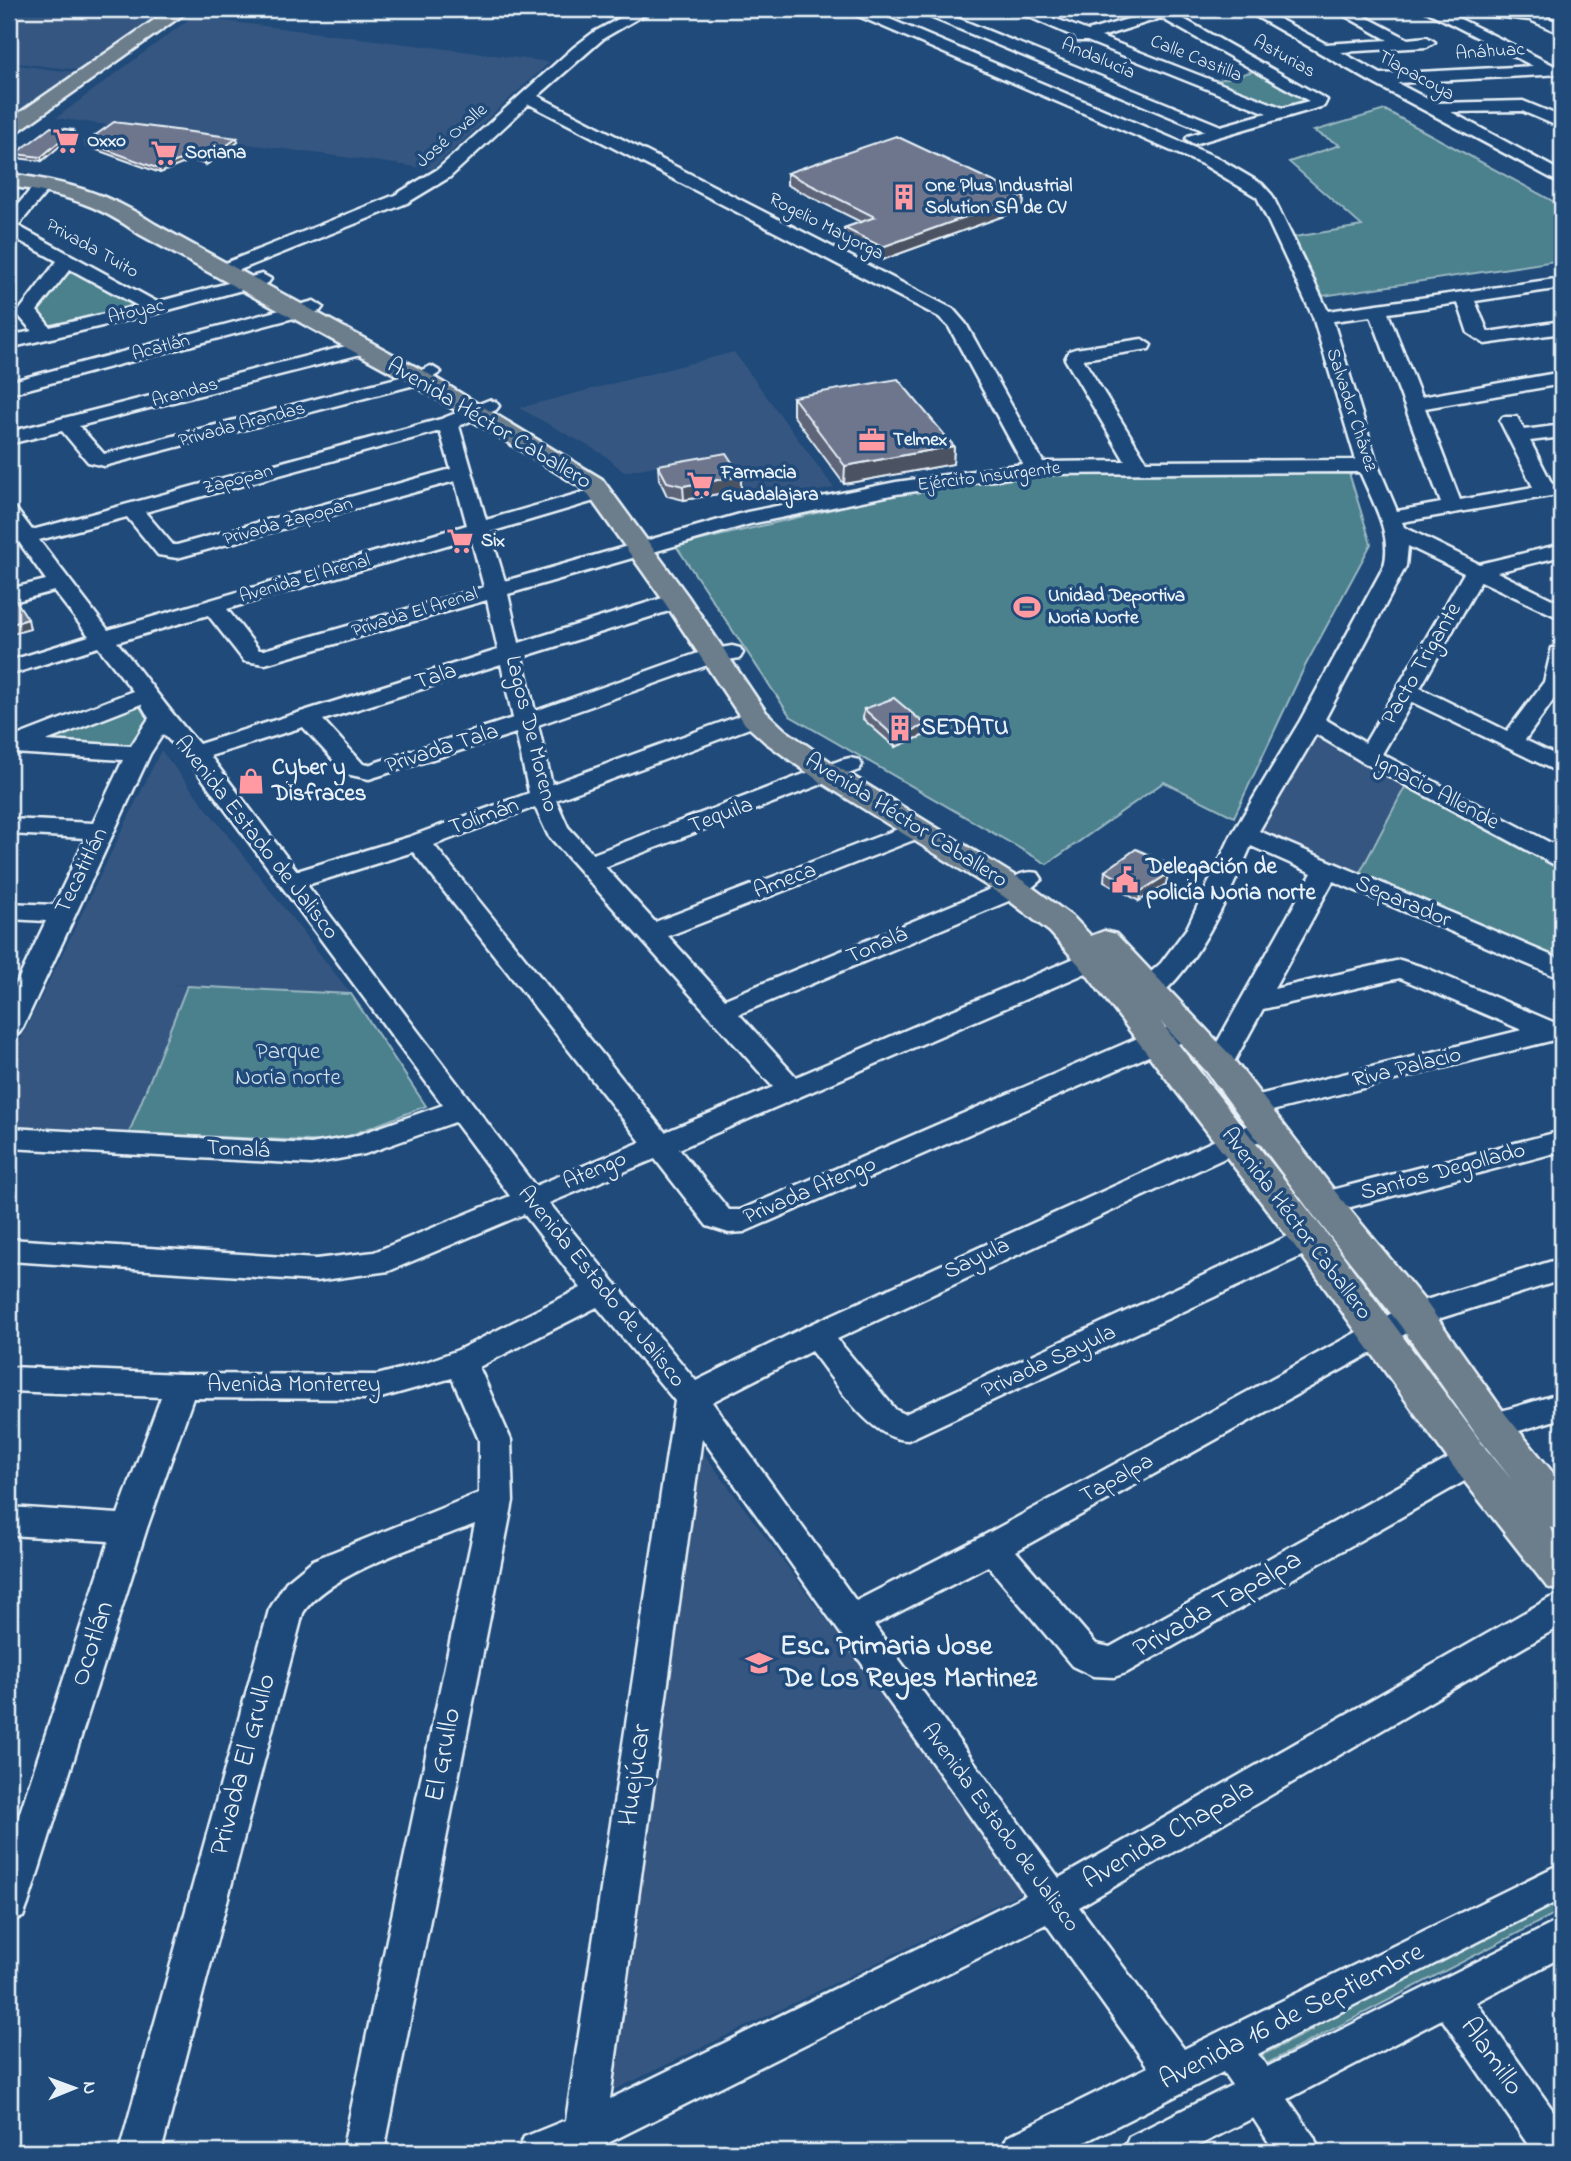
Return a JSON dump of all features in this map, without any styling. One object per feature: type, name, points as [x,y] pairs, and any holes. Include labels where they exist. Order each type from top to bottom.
[{"type":"main road","points":[[9,129],[181,9]]},
{"type":"main road","name":"Avenida Héctor Caballero","points":[[9,180],[78,191],[127,214],[146,229],[242,275],[425,375],[470,414],[601,486],[649,545],[722,655],[755,718],[775,736],[840,770],[1021,884],[1062,925],[1103,955],[1138,996],[1189,1031],[1219,1064],[1324,1203],[1414,1315],[1492,1426],[1562,1514]]},
{"type":"main road","name":"Avenida Héctor Caballero","points":[[307,310],[362,348],[425,375]]},
{"type":"main road","name":"Avenida Héctor Caballero","points":[[649,545],[677,601],[722,655],[776,712],[840,770],[920,829],[1021,884]]},
{"type":"main road","name":"Avenida Héctor Caballero","points":[[1138,996],[1157,1041],[1310,1239],[1472,1461],[1562,1574]]},
{"type":"street","name":"José Ovalle","points":[[242,275],[425,187],[599,35],[647,9]]},
{"type":"street","name":"Salvador Chávez","points":[[854,9],[1210,161],[1264,195],[1322,317],[1368,467],[1392,524],[1399,552],[1395,566],[1312,721],[1244,834],[1221,890],[1189,946],[1138,996]]},
{"type":"street","name":"Andalucía","points":[[923,9],[1219,131]]},
{"type":"street","points":[[1025,11],[1049,9]]},
{"type":"street","name":"Tlapacoya","points":[[1250,9],[1562,179]]},
{"type":"street","points":[[1340,9],[1408,44]]},
{"type":"street","points":[[1429,9],[1558,70]]},
{"type":"street","points":[[1466,9],[1525,12],[1562,30]]},
{"type":"street","name":"Calle Castilla","points":[[1025,11],[1281,113]]},
{"type":"street","points":[[1033,53],[1159,11]]},
{"type":"street","name":"Asturias","points":[[1159,11],[1319,100],[1318,103],[1281,113]]},
{"type":"street","points":[[1324,49],[1427,42]]},
{"type":"street","name":"Anáhuac","points":[[1348,81],[1558,70]]},
{"type":"street","name":"Rogelio Mayorga","points":[[527,97],[946,313],[957,324],[1036,468]]},
{"type":"street","points":[[1432,108],[1523,106],[1562,123]]},
{"type":"street","points":[[1194,139],[1281,113]]},
{"type":"street","points":[[9,227],[44,185]]},
{"type":"street","name":"Privada Tuito","points":[[9,227],[155,308]]},
{"type":"street","points":[[45,333],[28,316],[29,308],[68,259]]},
{"type":"street","name":"Atoyac","points":[[9,342],[155,308],[242,275]]},
{"type":"street","points":[[1322,317],[1562,283]]},
{"type":"street","points":[[1465,297],[1477,333],[1485,338],[1562,327]]},
{"type":"street","name":"Acatlán","points":[[9,388],[307,310]]},
{"type":"street","points":[[1378,310],[1416,404],[1453,508]]},
{"type":"street","points":[[1139,467],[1074,359],[1082,353],[1142,345]]},
{"type":"street","name":"Arandas","points":[[9,439],[362,348]]},
{"type":"street","name":"Privada Arandas","points":[[67,424],[95,458],[104,460],[425,375]]},
{"type":"street","points":[[1416,404],[1562,378]]},
{"type":"street","name":"Lagos De Moreno","points":[[470,414],[461,473],[496,589],[542,796],[556,830],[723,1010],[792,1090]]},
{"type":"street","name":"Zapopan","points":[[28,537],[470,414]]},
{"type":"street","points":[[1392,524],[1453,508],[1553,489],[1514,429],[1562,431]]},
{"type":"street","name":"Ejército Insurgente","points":[[649,545],[747,518],[883,491],[1036,468],[1368,467]]},
{"type":"street","name":"Privada Zapopan","points":[[132,509],[166,550],[177,552],[461,473]]},
{"type":"street","name":"Avenida El Arenal","points":[[9,668],[477,528],[601,486]]},
{"type":"street","name":"Avenida Estado de Jalisco","points":[[9,513],[154,706],[195,753],[528,1198],[601,1292],[691,1398],[1177,2074]]},
{"type":"street","points":[[1392,524],[1476,571],[1562,612]]},
{"type":"street","name":"Privada El Arenal","points":[[214,606],[252,656],[260,657],[649,545]]},
{"type":"street","points":[[1476,571],[1562,550]]},
{"type":"street","name":"Pacto Trigante","points":[[1369,756],[1476,571]]},
{"type":"street","points":[[9,596],[60,583]]},
{"type":"street","name":"Tala","points":[[195,753],[677,601]]},
{"type":"street","points":[[1512,741],[1559,684],[1560,653]]},
{"type":"street","name":"Privada Tala","points":[[308,718],[355,769],[374,771],[722,655]]},
{"type":"street","points":[[1406,690],[1562,766]]},
{"type":"street","points":[[11,746],[154,706]]},
{"type":"street","name":"Tecatitlán","points":[[11,1015],[138,754],[154,706]]},
{"type":"street","name":"Tolimán","points":[[291,881],[418,842],[755,718]]},
{"type":"street","name":"Ignacio Allende","points":[[1312,721],[1369,756],[1562,859]]},
{"type":"street","points":[[11,746],[138,754]]},
{"type":"street","name":"Tequila","points":[[590,864],[840,770]]},
{"type":"street","points":[[9,826],[101,831]]},
{"type":"street","name":"Ameca","points":[[651,933],[920,829]]},
{"type":"street","name":"Separador","points":[[1244,834],[1562,970]]},
{"type":"street","name":"Privada Atengo","points":[[418,842],[718,1218],[729,1223],[744,1221],[1157,1041],[1189,1031]]},
{"type":"street","points":[[1219,1064],[1327,869]]},
{"type":"street","name":"Tonalá","points":[[723,1010],[1021,884]]},
{"type":"street","points":[[9,911],[60,914]]},
{"type":"street","name":"Atengo","points":[[9,1251],[316,1270],[378,1263],[528,1198],[792,1090],[1103,955]]},
{"type":"street","points":[[1254,1002],[1400,969],[1557,1030]]},
{"type":"street","name":"Riva Palacio","points":[[1259,1117],[1557,1030]]},
{"type":"street","name":"Tonalá","points":[[9,1138],[311,1154],[355,1147],[461,1109]]},
{"type":"street","name":"Sayula","points":[[691,1398],[816,1335],[1232,1140],[1259,1117]]},
{"type":"street","name":"Santos Degollado","points":[[1324,1203],[1562,1141]]},
{"type":"street","name":"Privada Sayula","points":[[816,1335],[885,1419],[900,1427],[908,1427],[1310,1239]]},
{"type":"street","name":"Tapalpa","points":[[852,1620],[993,1547],[1414,1315],[1562,1269]]},
{"type":"street","name":"Avenida Monterrey","points":[[9,1379],[358,1389],[394,1384],[460,1362],[601,1292]]},
{"type":"street","name":"El Grullo","points":[[363,2152],[496,1501],[495,1440],[460,1362]]},
{"type":"street","name":"Ocotlán","points":[[9,1904],[130,1528],[181,1386]]},
{"type":"street","name":"Huejúcar","points":[[583,2142],[691,1398]]},
{"type":"street","points":[[1492,1426],[1562,1406]]},
{"type":"street","name":"Privada Tapalpa","points":[[993,1547],[1084,1655],[1093,1661],[1114,1662],[1472,1461]]},
{"type":"street","name":"Privada El Grullo","points":[[140,2152],[286,1610],[293,1596],[303,1584],[325,1570],[496,1501]]},
{"type":"street","points":[[9,1521],[130,1528]]},
{"type":"street","name":"Avenida Chapala","points":[[539,2152],[583,2142],[1052,1902],[1562,1608]]},
{"type":"street","name":"Avenida 16 de Septiembre","points":[[1022,2152],[1562,1880]]},
{"type":"street","points":[[1144,2152],[1562,1937]]},
{"type":"street","name":"Alamillo","points":[[1448,1996],[1558,2152]]},
{"type":"street","points":[[1231,2048],[1299,2152]]},
{"type":"shaded area","points":[[9,9],[48,9],[149,20],[79,70],[9,62]]},
{"type":"shaded area","points":[[192,17],[550,62],[432,169],[56,118]]},
{"type":"shaded area","points":[[9,64],[56,70],[74,72],[9,117]]},
{"type":"shaded area","points":[[734,352],[834,488],[757,503],[720,453],[624,472],[603,454],[519,408]]},
{"type":"shaded area","points":[[1311,734],[1407,786],[1356,880],[1258,838]]},
{"type":"shaded area","points":[[161,750],[351,994],[169,984],[187,986],[129,1133],[9,1128],[9,1064]]},
{"type":"shaded area","name":"Esc. Primaria Jose De Los Reyes Martinez","points":[[691,1436],[1026,1890],[600,2097]]},
{"type":"green space","points":[[1254,71],[1306,100],[1283,108],[1215,81]]},
{"type":"green space","points":[[1385,110],[1562,206],[1562,260],[1323,296],[1294,237],[1362,226],[1289,162],[1340,145],[1314,131]]},
{"type":"green space","points":[[72,270],[134,306],[49,326],[36,315],[39,302]]},
{"type":"green space","name":"Unidad Deportiva Noria Norte","points":[[1029,472],[1349,473],[1371,544],[1304,668],[1234,817],[1164,782],[1047,864],[790,716],[676,546],[901,493]]},
{"type":"green space","points":[[138,704],[150,723],[133,748],[36,743]]},
{"type":"green space","points":[[1406,785],[1562,870],[1562,968],[1356,880]]},
{"type":"green space","name":"Parque Noria norte","points":[[187,986],[351,994],[426,1106],[333,1142],[129,1133]]},
{"type":"green space","points":[[1562,1889],[1562,1910],[1266,2064],[1262,2055],[1312,2030],[1313,2016]]},
{"type":"building","name":"Soriana","points":[[114,122],[237,138],[205,161],[191,155],[159,169],[86,142]]},
{"type":"building","points":[[51,127],[73,130],[41,157],[15,154]]},
{"type":"building","name":"One Plus Industrial Solution SA de CV","points":[[896,136],[1024,196],[882,247],[844,228],[875,217],[787,173]]},
{"type":"building","name":"Telmex","points":[[898,379],[954,446],[845,466],[793,397]]},
{"type":"building","points":[[726,453],[741,476],[683,486],[667,482],[658,465]]},
{"type":"building","points":[[15,599],[28,619],[9,625],[9,601]]},
{"type":"building","points":[[894,698],[926,725],[895,737],[864,709]]},
{"type":"building","points":[[1136,849],[1165,862],[1168,874],[1141,891],[1105,871]]},
{"type":"place","name":"Oxxo","points":[[66,141]]},
{"type":"place","name":"Soriana","points":[[164,153]]},
{"type":"place","name":"One Plus Industrial Solution SA de CV","points":[[904,197]]},
{"type":"place","name":"Telmex","points":[[872,440]]},
{"type":"place","name":"Farmacia Guadalajara","points":[[700,484]]},
{"type":"place","name":"Six","points":[[460,541]]},
{"type":"place","name":"Unidad Deportiva Noria Norte","points":[[1027,607]]},
{"type":"place","name":"SEDATU","points":[[900,728]]},
{"type":"place","name":"Cyber y Disfraces","points":[[251,781]]},
{"type":"place","name":"Delegación de policía Noria norte","points":[[1125,880]]},
{"type":"place","name":"Esc. Primaria Jose De Los Reyes Martinez","points":[[759,1663]]}]
